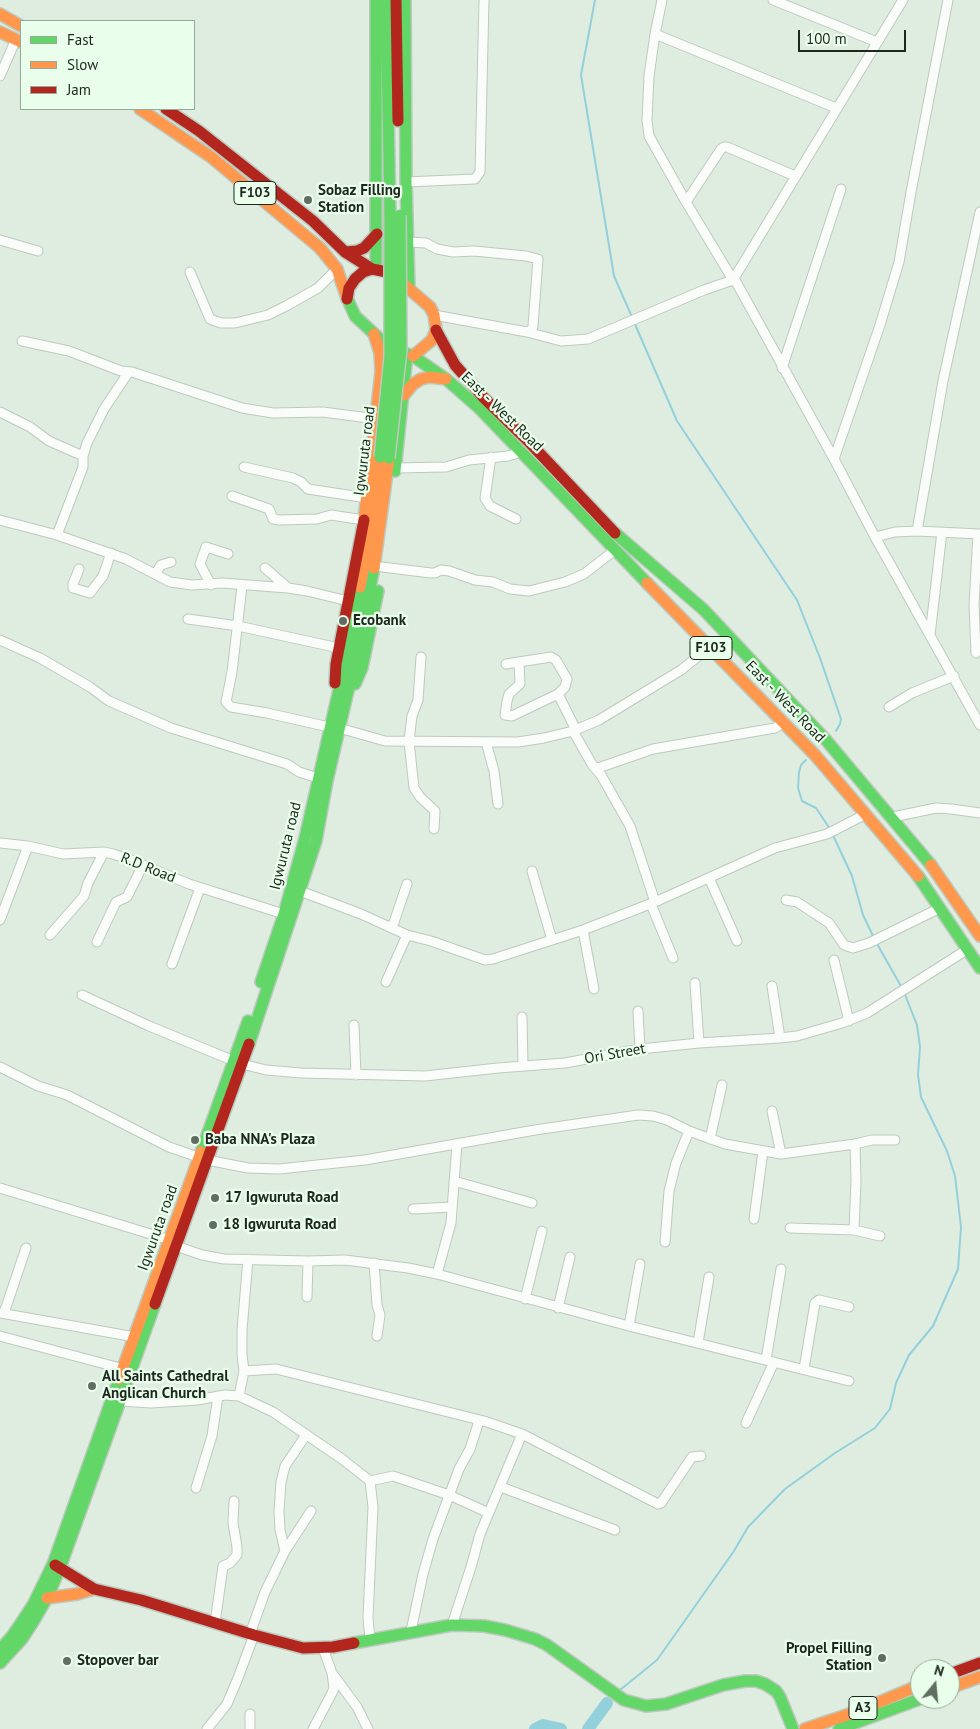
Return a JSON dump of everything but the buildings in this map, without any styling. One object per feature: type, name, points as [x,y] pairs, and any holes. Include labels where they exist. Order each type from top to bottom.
[{"type":"main road","points":[[374,269],[377,234],[376,0]]},
{"type":"main road","name":"Igwuruta road","points":[[386,0],[395,215]]},
{"type":"main road","name":"Igwuruta road","points":[[57,1566],[65,1556],[122,1401],[173,1243],[288,916],[318,778],[340,703],[368,546],[388,461],[395,215],[396,0]]},
{"type":"main road","points":[[405,0],[406,182],[409,287]]},
{"type":"main road","points":[[0,14],[20,25]]},
{"type":"main road","points":[[0,32],[19,40]]},
{"type":"main road","name":"F103","points":[[141,110],[211,157],[320,248],[337,268],[346,299]]},
{"type":"main road","name":"F103","points":[[168,110],[218,145],[313,222],[345,252],[374,269]]},
{"type":"main road","points":[[211,157],[218,145]]},
{"type":"main road","points":[[345,252],[364,248],[377,234]]},
{"type":"main road","points":[[374,269],[386,272],[409,287],[430,307],[434,315],[436,330],[432,340],[425,348],[410,355],[398,350],[374,334],[355,316],[346,299],[349,288],[355,278],[363,272],[374,269]]},
{"type":"main road","name":"East - West Road","points":[[436,330],[455,364],[566,490],[615,550],[784,722],[914,870],[980,968]]},
{"type":"main road","points":[[340,703],[336,664],[364,520],[381,372],[380,353],[374,334]]},
{"type":"main road","points":[[340,703],[362,668],[382,567],[388,461],[404,395],[410,355]]},
{"type":"main road","name":"East - West Road","points":[[410,355],[446,379],[478,407],[520,449],[720,626],[753,664],[826,740],[893,817],[925,856],[980,936]]},
{"type":"main road","points":[[404,395],[413,384],[421,379],[430,377],[446,379]]},
{"type":"main road","name":"Igwuruta road","points":[[288,916],[300,891],[316,841],[334,727]]},
{"type":"main road","name":"Igwuruta road","points":[[0,1650],[49,1584],[57,1566],[135,1337],[173,1243]]},
{"type":"main road","points":[[65,1556],[72,1571],[78,1578]]},
{"type":"main road","points":[[57,1566],[94,1589],[141,1600],[252,1635],[303,1648],[323,1648],[452,1625],[484,1626],[535,1639],[624,1700],[646,1706],[666,1704],[723,1685],[745,1681],[756,1682],[765,1684],[776,1691],[793,1729]]},
{"type":"main road","points":[[49,1584],[71,1594]]},
{"type":"main road","name":"Igwuruta road","points":[[0,1663],[22,1639],[47,1598],[49,1584]]},
{"type":"main road","points":[[47,1598],[94,1589]]},
{"type":"main road","points":[[960,1670],[980,1662]]},
{"type":"main road","points":[[960,1684],[980,1676]]},
{"type":"main road","name":"A3","points":[[805,1729],[856,1712],[877,1701],[910,1689]]},
{"type":"main road","name":"A3","points":[[839,1729],[910,1703]]},
{"type":"street","points":[[406,182],[475,179],[480,172],[484,0]]},
{"type":"street","points":[[662,0],[655,34],[648,96],[648,131],[651,141],[733,280],[735,280],[875,537],[980,724]]},
{"type":"street","points":[[773,0],[877,42]]},
{"type":"street","points":[[434,315],[561,340],[588,339],[704,290],[733,280],[794,176],[903,0]]},
{"type":"street","points":[[834,459],[899,262],[948,0]]},
{"type":"street","points":[[655,34],[836,108]]},
{"type":"street","points":[[0,76],[19,40]]},
{"type":"street","points":[[686,202],[724,147],[794,176]]},
{"type":"street","points":[[782,368],[841,190]]},
{"type":"street","points":[[917,531],[942,381],[980,212]]},
{"type":"street","points":[[0,240],[38,250]]},
{"type":"street","points":[[408,242],[426,243],[437,249],[453,252],[474,251],[538,259],[534,326],[532,330],[527,332]]},
{"type":"street","points":[[190,272],[210,319],[221,323],[235,323],[268,315],[286,306],[318,288],[337,268]]},
{"type":"street","points":[[22,341],[69,351],[128,373],[132,372],[242,408],[273,413],[322,412],[376,418]]},
{"type":"street","points":[[58,535],[83,467],[83,456],[87,443],[104,409],[128,373]]},
{"type":"street","points":[[0,412],[30,427],[48,442],[83,456]]},
{"type":"street","points":[[388,461],[446,467],[470,460],[515,454],[520,449]]},
{"type":"street","points":[[491,457],[485,498],[490,506],[516,519]]},
{"type":"street","points":[[244,467],[293,478],[301,482],[308,489],[367,498]]},
{"type":"street","points":[[232,496],[269,509],[273,519],[317,519],[332,515],[364,520]]},
{"type":"street","points":[[0,520],[58,535],[126,559],[170,582],[211,585],[222,583],[307,590],[348,601]]},
{"type":"street","points":[[875,537],[895,532],[917,531],[979,534],[974,605],[976,653]]},
{"type":"street","points":[[930,636],[942,532]]},
{"type":"street","points":[[211,585],[200,564],[206,546],[228,554]]},
{"type":"street","points":[[382,567],[435,574],[441,570],[449,571],[475,580],[493,582],[510,589],[530,591],[564,582],[584,574],[615,550]]},
{"type":"street","points":[[79,569],[73,588],[90,593],[103,576],[111,554]]},
{"type":"street","points":[[156,574],[161,565],[171,562]]},
{"type":"street","points":[[265,568],[288,588]]},
{"type":"street","points":[[242,586],[232,672],[226,702],[231,707],[334,727],[385,741],[518,742],[536,740],[575,730],[599,720],[643,694],[682,670],[710,647]]},
{"type":"street","points":[[188,619],[238,626],[339,648]]},
{"type":"street","points":[[0,640],[40,658],[90,687],[109,701],[171,728],[286,764],[299,772],[318,778]]},
{"type":"street","points":[[421,657],[418,700],[412,716],[409,742],[414,788],[420,797],[435,811],[434,829]]},
{"type":"street","points":[[506,664],[551,657],[556,660],[567,679],[565,687],[558,694],[512,716],[505,715],[510,694],[520,684],[519,662]]},
{"type":"street","points":[[889,707],[912,694],[954,676]]},
{"type":"street","points":[[558,694],[594,767],[601,774],[630,826],[653,903],[673,958]]},
{"type":"street","points":[[594,767],[601,767],[653,749],[775,728],[784,722]]},
{"type":"street","points":[[486,742],[494,771],[498,804]]},
{"type":"street","points":[[893,817],[936,808],[980,813]]},
{"type":"street","points":[[300,891],[361,914],[407,935],[486,960],[493,960],[583,930],[653,903],[782,845],[827,834],[866,814]]},
{"type":"street","name":"R.D Road","points":[[0,843],[28,846],[63,854],[104,852],[120,856],[200,888],[288,916]]},
{"type":"street","points":[[0,920],[28,846]]},
{"type":"street","points":[[50,935],[84,896],[88,883],[104,852]]},
{"type":"street","points":[[97,942],[116,902],[127,896],[143,865]]},
{"type":"street","points":[[532,871],[552,940]]},
{"type":"street","points":[[709,878],[737,941]]},
{"type":"street","points":[[392,928],[407,884]]},
{"type":"street","points":[[172,964],[200,888]]},
{"type":"street","points":[[786,900],[797,902],[829,923],[844,945],[849,947],[869,943],[940,908]]},
{"type":"street","points":[[583,930],[594,988]]},
{"type":"street","points":[[386,982],[407,935]]},
{"type":"street","name":"Ori Street","points":[[82,995],[149,1026],[238,1062],[276,1071],[424,1076],[565,1062],[640,1049],[699,1042],[797,1036],[848,1021],[867,1013],[968,949]]},
{"type":"street","points":[[834,960],[848,1021]]},
{"type":"street","points":[[695,983],[699,1042]]},
{"type":"street","points":[[772,986],[780,1038]]},
{"type":"street","points":[[638,1012],[640,1049]]},
{"type":"street","points":[[522,1017],[523,1066]]},
{"type":"street","points":[[354,1025],[356,1075]]},
{"type":"street","points":[[0,1067],[38,1086],[67,1095],[168,1147],[203,1159],[248,1168],[279,1169],[365,1160],[535,1130],[638,1115],[653,1116],[667,1120],[689,1131],[740,1148],[781,1154],[872,1140],[895,1140]]},
{"type":"street","points":[[710,1139],[722,1084]]},
{"type":"street","points":[[772,1111],[781,1154]]},
{"type":"street","points":[[664,1242],[669,1191],[676,1163],[689,1131]]},
{"type":"street","points":[[437,1274],[450,1233],[456,1144]]},
{"type":"street","points":[[854,1230],[855,1144]]},
{"type":"street","points":[[754,1219],[763,1151]]},
{"type":"street","points":[[454,1181],[532,1203]]},
{"type":"street","points":[[0,1188],[173,1243],[202,1255],[248,1259],[345,1260],[437,1274],[558,1308],[849,1381]]},
{"type":"street","points":[[413,1209],[452,1207]]},
{"type":"street","points":[[790,1228],[854,1230],[880,1236]]},
{"type":"street","points":[[525,1299],[542,1231]]},
{"type":"street","points":[[26,1248],[2,1313],[135,1337]]},
{"type":"street","points":[[558,1308],[570,1257]]},
{"type":"street","points":[[239,1396],[244,1372],[242,1330],[248,1259]]},
{"type":"street","points":[[307,1297],[308,1261]]},
{"type":"street","points":[[374,1263],[377,1305],[380,1314],[377,1336]]},
{"type":"street","points":[[629,1326],[640,1264]]},
{"type":"street","points":[[746,1424],[770,1361],[781,1269]]},
{"type":"street","points":[[698,1344],[709,1277]]},
{"type":"street","points":[[804,1369],[815,1302],[819,1300],[849,1307]]},
{"type":"street","points":[[0,1336],[124,1369]]},
{"type":"street","points":[[244,1372],[276,1369],[387,1396],[522,1434],[658,1504],[661,1503],[692,1457],[701,1456]]},
{"type":"street","points":[[122,1401],[151,1403],[226,1395],[239,1396],[262,1406],[306,1434],[370,1481],[374,1506],[368,1618],[370,1639]]},
{"type":"street","points":[[196,1488],[212,1436],[218,1396]]},
{"type":"street","points":[[412,1631],[423,1574],[433,1539],[459,1469],[470,1450],[479,1421]]},
{"type":"street","points":[[285,1551],[280,1530],[279,1512],[282,1473],[306,1434]]},
{"type":"street","points":[[452,1625],[480,1534],[522,1434]]},
{"type":"street","points":[[370,1481],[393,1476],[450,1495],[488,1513]]},
{"type":"street","points":[[501,1487],[615,1530]]},
{"type":"street","points":[[215,1623],[223,1566],[230,1563],[237,1555],[233,1523],[234,1501]]},
{"type":"street","points":[[207,1729],[226,1704],[238,1678],[265,1592],[285,1551],[311,1511]]},
{"type":"street","points":[[313,1729],[334,1688],[332,1673],[323,1648]]},
{"type":"street","points":[[332,1673],[357,1706],[368,1729]]},
{"type":"street","points":[[250,1714],[250,1729]]},
{"type":"waterway","points":[[595,0],[581,75],[614,276],[632,317]]},
{"type":"waterway","points":[[634,322],[677,421],[797,600],[841,719],[836,731]]},
{"type":"waterway","points":[[806,760],[801,765],[799,772],[798,788],[802,801],[816,808],[830,829]]},
{"type":"waterway","points":[[832,833],[852,876],[863,915],[874,938]]},
{"type":"waterway","points":[[876,942],[902,988]]},
{"type":"waterway","points":[[620,1690],[657,1660],[734,1551],[748,1527],[785,1489],[835,1453],[875,1428],[890,1409],[896,1383],[909,1355],[933,1326],[958,1269],[961,1227],[955,1176],[947,1151],[921,1097],[918,1075],[920,1047],[917,1025],[904,992]]},
{"type":"waterway","points":[[588,1729],[607,1703]]},
{"type":"waterway","points":[[535,1729],[543,1725],[561,1729]]},
{"type":"traffic: fast","points":[[376,0],[376,269]]},
{"type":"traffic: fast","points":[[386,0],[390,215]]},
{"type":"traffic: fast","points":[[405,0],[406,182],[409,287]]},
{"type":"traffic: fast","points":[[380,457],[390,357],[390,215]]},
{"type":"traffic: fast","points":[[389,458],[401,350],[400,215]]},
{"type":"traffic: fast","points":[[347,298],[355,316],[382,341],[398,351],[413,356],[446,379],[478,407],[647,583]]},
{"type":"traffic: fast","points":[[395,471],[407,354]]},
{"type":"traffic: fast","points":[[615,533],[704,610],[826,740],[931,865]]},
{"type":"traffic: fast","points":[[249,1044],[316,841],[327,781],[358,648],[374,568]]},
{"type":"traffic: fast","points":[[261,982],[284,914],[305,838],[349,646],[360,587]]},
{"type":"traffic: fast","points":[[355,684],[362,668],[378,591]]},
{"type":"traffic: fast","points":[[918,876],[980,968]]},
{"type":"traffic: fast","points":[[201,1152],[248,1021]]},
{"type":"traffic: fast","points":[[0,1663],[22,1639],[33,1622],[47,1598],[60,1568],[155,1304]]},
{"type":"traffic: fast","points":[[0,1650],[13,1635],[33,1605],[53,1564],[119,1379]]},
{"type":"traffic: fast","points":[[354,1643],[452,1625],[484,1626],[505,1630],[535,1639],[547,1645],[624,1700],[646,1706],[666,1704],[723,1685],[745,1681],[756,1681],[765,1684],[776,1691],[780,1697],[793,1729]]},
{"type":"traffic: fast","points":[[839,1729],[910,1703]]},
{"type":"traffic: slow","points":[[0,14],[20,25]]},
{"type":"traffic: slow","points":[[0,32],[20,42]]},
{"type":"traffic: slow","points":[[141,110],[211,157],[320,248],[337,269],[347,298]]},
{"type":"traffic: slow","points":[[394,276],[430,307],[434,315],[436,330],[432,340],[413,356]]},
{"type":"traffic: slow","points":[[364,520],[381,372],[380,353],[374,334]]},
{"type":"traffic: slow","points":[[404,395],[413,384],[421,379],[430,377],[446,379]]},
{"type":"traffic: slow","points":[[360,587],[368,546],[380,457]]},
{"type":"traffic: slow","points":[[374,568],[389,458]]},
{"type":"traffic: slow","points":[[647,583],[815,755],[918,876]]},
{"type":"traffic: slow","points":[[931,865],[980,936]]},
{"type":"traffic: slow","points":[[119,1379],[201,1152]]},
{"type":"traffic: slow","points":[[47,1598],[77,1594],[94,1589]]},
{"type":"traffic: slow","points":[[960,1684],[980,1677]]},
{"type":"traffic: slow","points":[[805,1729],[856,1712],[910,1689]]},
{"type":"traffic: jam","points":[[396,0],[398,121]]},
{"type":"traffic: jam","points":[[168,110],[199,131],[313,221],[345,252],[372,269],[387,272],[394,276]]},
{"type":"traffic: jam","points":[[345,252],[364,248],[377,234]]},
{"type":"traffic: jam","points":[[347,299],[349,288],[355,279],[363,272],[372,269]]},
{"type":"traffic: jam","points":[[436,330],[455,365],[484,398],[528,441],[615,533]]},
{"type":"traffic: jam","points":[[335,683],[336,664],[364,520]]},
{"type":"traffic: jam","points":[[155,1304],[249,1044]]},
{"type":"traffic: jam","points":[[55,1565],[94,1589],[141,1600],[303,1648],[333,1647],[354,1643]]},
{"type":"traffic: jam","points":[[960,1670],[980,1663]]},
{"type":"place","name":"Sobaz Filling Station","points":[[308,200]]},
{"type":"place","name":"Ecobank","points":[[343,621]]},
{"type":"place","name":"Baba NNA's Plaza","points":[[195,1140]]},
{"type":"place","name":"17 Igwuruta Road","points":[[215,1198]]},
{"type":"place","name":"18 Igwuruta Road","points":[[213,1225]]},
{"type":"place","name":"All Saints Cathedral Anglican Church","points":[[92,1386]]},
{"type":"place","name":"Propel Filling Station","points":[[882,1658]]},
{"type":"place","name":"Stopover bar","points":[[67,1661]]}]
